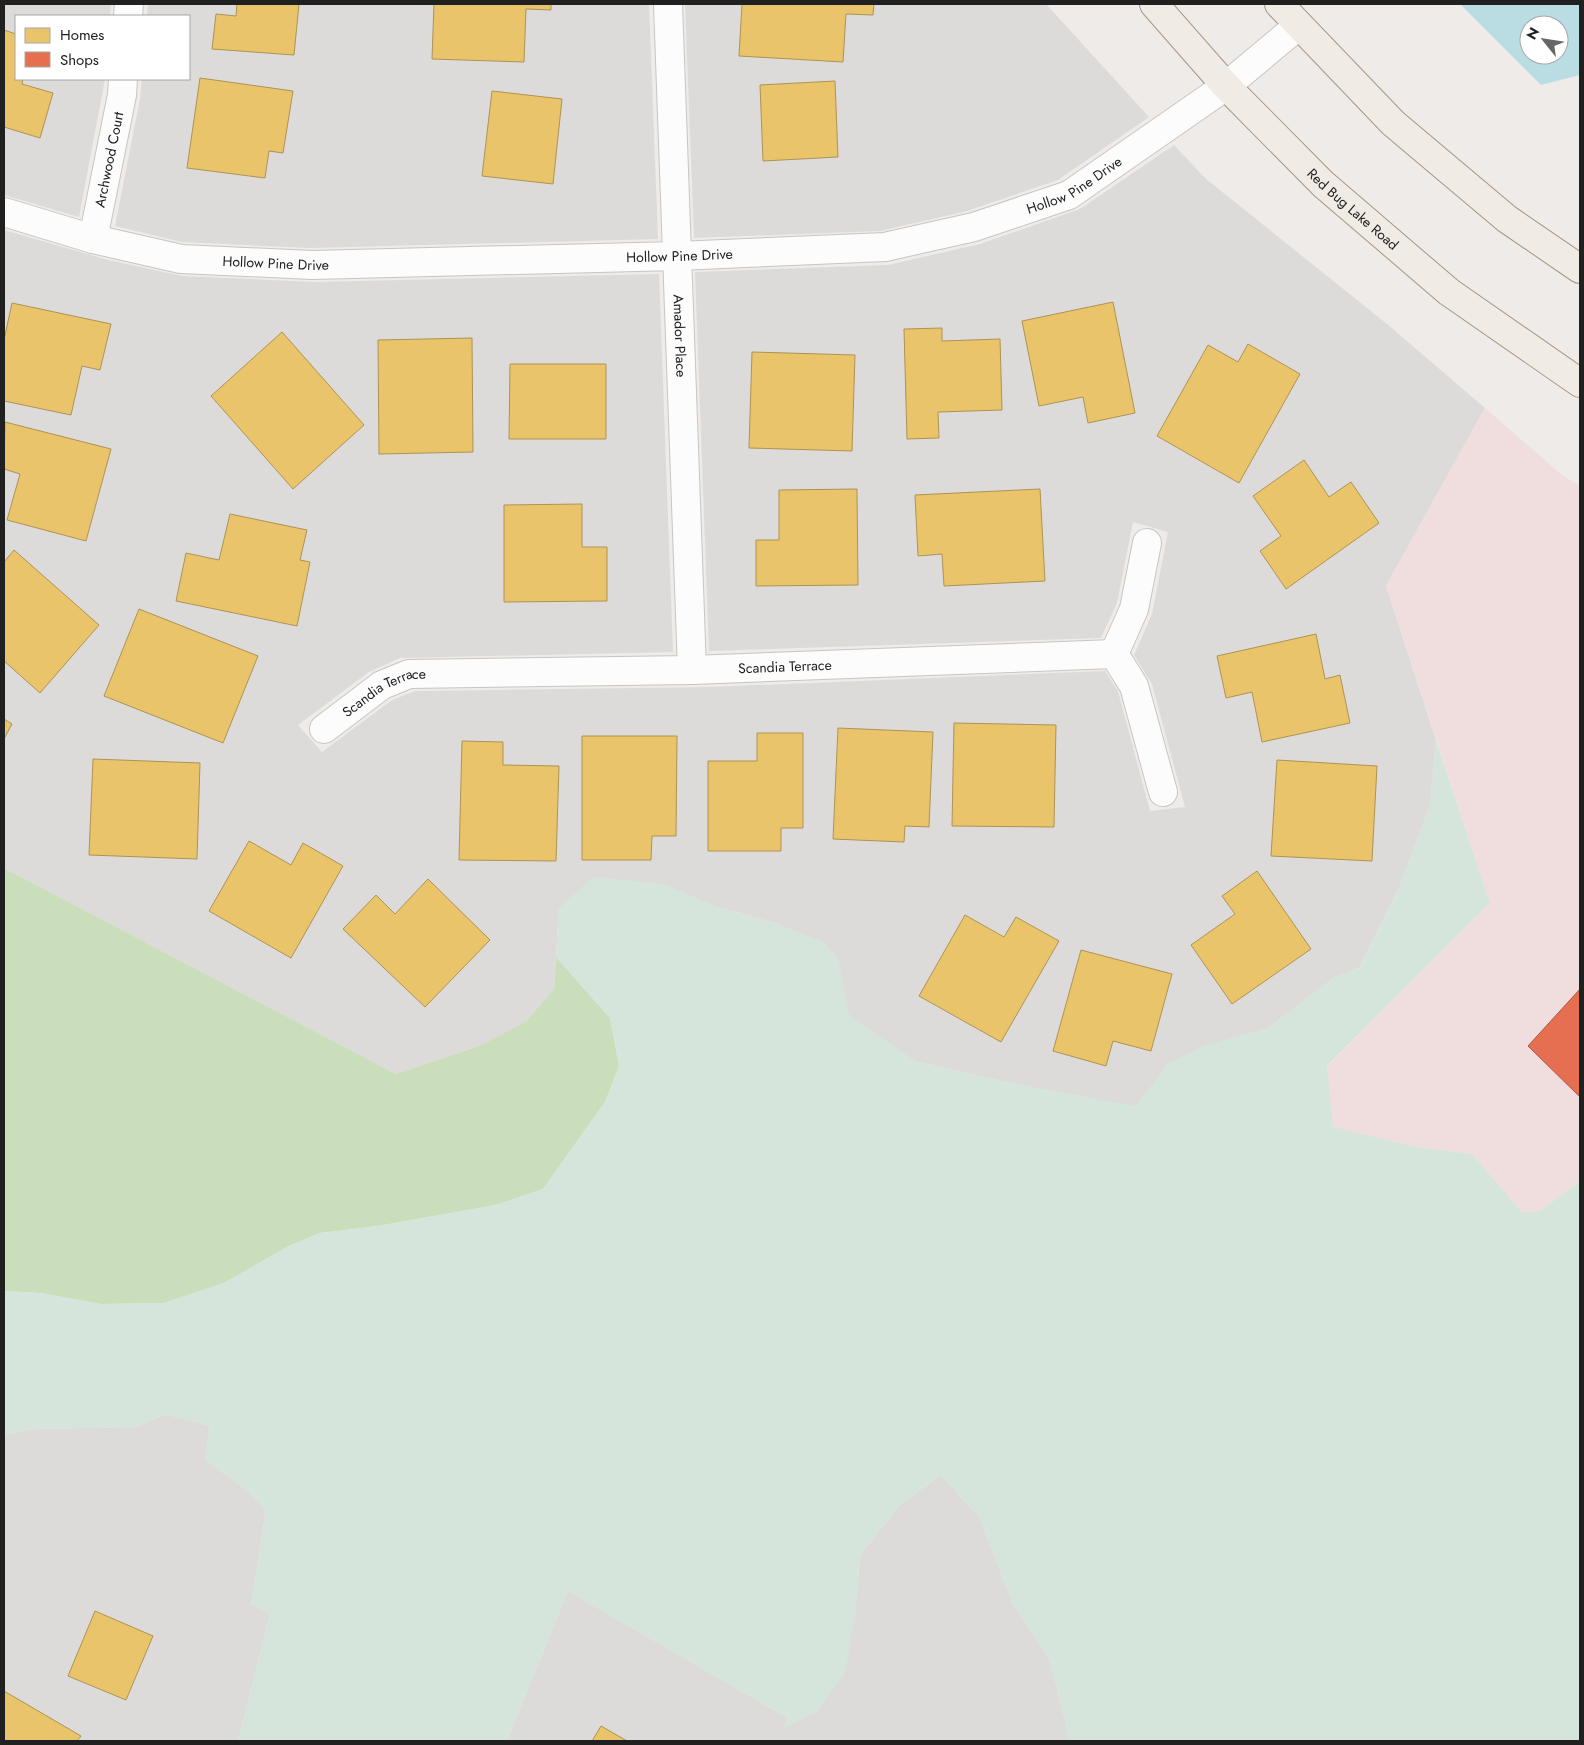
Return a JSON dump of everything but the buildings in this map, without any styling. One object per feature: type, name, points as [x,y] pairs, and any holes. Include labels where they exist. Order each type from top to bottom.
[{"type":"main road","name":"Red Bug Lake Road","points":[[1154,4],[1226,86],[1323,184],[1442,286],[1580,382]]},
{"type":"main road","points":[[1279,4],[1393,123],[1507,219],[1580,269]]},
{"type":"street","name":"Amador Place","points":[[668,4],[692,670]]},
{"type":"street","name":"Hollow Pine Drive","points":[[4,212],[93,239],[181,259],[312,265],[677,256],[885,248],[974,227],[1068,195],[1226,86],[1298,26]]},
{"type":"street","name":"Archwood Court","points":[[93,239],[122,95],[123,80]]},
{"type":"street","points":[[1147,544],[1134,609],[1114,654],[1134,686],[1163,792]]},
{"type":"street","name":"Scandia Terrace","points":[[324,729],[382,686],[409,674],[692,670],[1114,654]]},
{"type":"shaded area","points":[[4,4],[111,4],[110,15],[15,15],[15,80],[105,80],[79,217],[4,195]]},
{"type":"shaded area","points":[[148,4],[649,4],[658,239],[310,248],[182,242],[115,226],[140,99],[142,80],[190,80],[190,15],[147,15]]},
{"type":"shaded area","points":[[685,4],[1046,4],[1149,117],[1058,180],[967,211],[880,231],[694,238]]},
{"type":"shaded area","points":[[1174,145],[1206,179],[1387,324],[1485,408],[1386,586],[1436,740],[1430,805],[1399,888],[1359,968],[1335,977],[1268,1028],[1169,1063],[1136,1107],[1010,1083],[914,1061],[848,1015],[838,960],[775,923],[718,907],[559,908],[554,989],[526,1023],[479,1046],[396,1074],[4,868],[4,230],[108,260],[182,276],[315,282],[659,274],[673,652],[400,658],[369,672],[298,725],[322,752],[392,700],[415,691],[710,687],[1105,671],[1118,691],[1150,811],[1185,807],[1152,684],[1134,655],[1152,614],[1168,532],[1133,522],[1117,603],[1101,638],[709,651],[695,272],[888,265],[980,244],[1080,209]]},
{"type":"shaded area","points":[[1485,408],[1563,476],[1580,486],[1580,1181],[1540,1211],[1522,1212],[1472,1154],[1416,1147],[1333,1128],[1327,1067],[1490,903],[1386,586]]},
{"type":"shaded area","points":[[1436,740],[1490,903],[1327,1066],[1333,1127],[1416,1147],[1472,1154],[1522,1212],[1540,1211],[1580,1181],[1580,1741],[1070,1741],[1049,1658],[1013,1604],[979,1517],[941,1475],[900,1505],[860,1555],[855,1616],[845,1673],[816,1713],[783,1728],[788,1718],[568,1591],[507,1741],[238,1741],[270,1613],[251,1604],[266,1510],[247,1490],[205,1460],[210,1426],[165,1414],[137,1427],[34,1429],[4,1435],[4,1291],[40,1293],[101,1304],[164,1303],[224,1283],[289,1246],[320,1233],[378,1226],[496,1205],[543,1189],[605,1102],[619,1066],[610,1018],[556,957],[559,908],[593,877],[664,884],[718,907],[775,923],[824,942],[838,959],[849,1015],[914,1061],[1010,1083],[1136,1106],[1169,1063],[1203,1046],[1268,1028],[1335,977],[1359,968],[1399,888],[1430,805]]},
{"type":"shaded area","points":[[165,1414],[210,1426],[205,1460],[247,1490],[266,1510],[251,1604],[270,1613],[238,1741],[4,1741],[4,1435],[34,1429],[137,1427]]},
{"type":"shaded area","points":[[941,1475],[979,1517],[1013,1604],[1049,1658],[1070,1741],[507,1741],[568,1591],[788,1718],[783,1727],[855,1616],[860,1555],[900,1505]]},
{"type":"green space","points":[[4,868],[396,1074],[479,1046],[526,1022],[554,989],[556,957],[610,1018],[619,1066],[605,1102],[543,1189],[496,1205],[378,1226],[320,1233],[289,1246],[224,1283],[164,1303],[101,1304],[40,1293],[4,1291]]},
{"type":"water","points":[[1460,4],[1580,4],[1580,75],[1541,85],[1521,65],[1569,65],[1569,15],[1519,15],[1519,63]]}]
